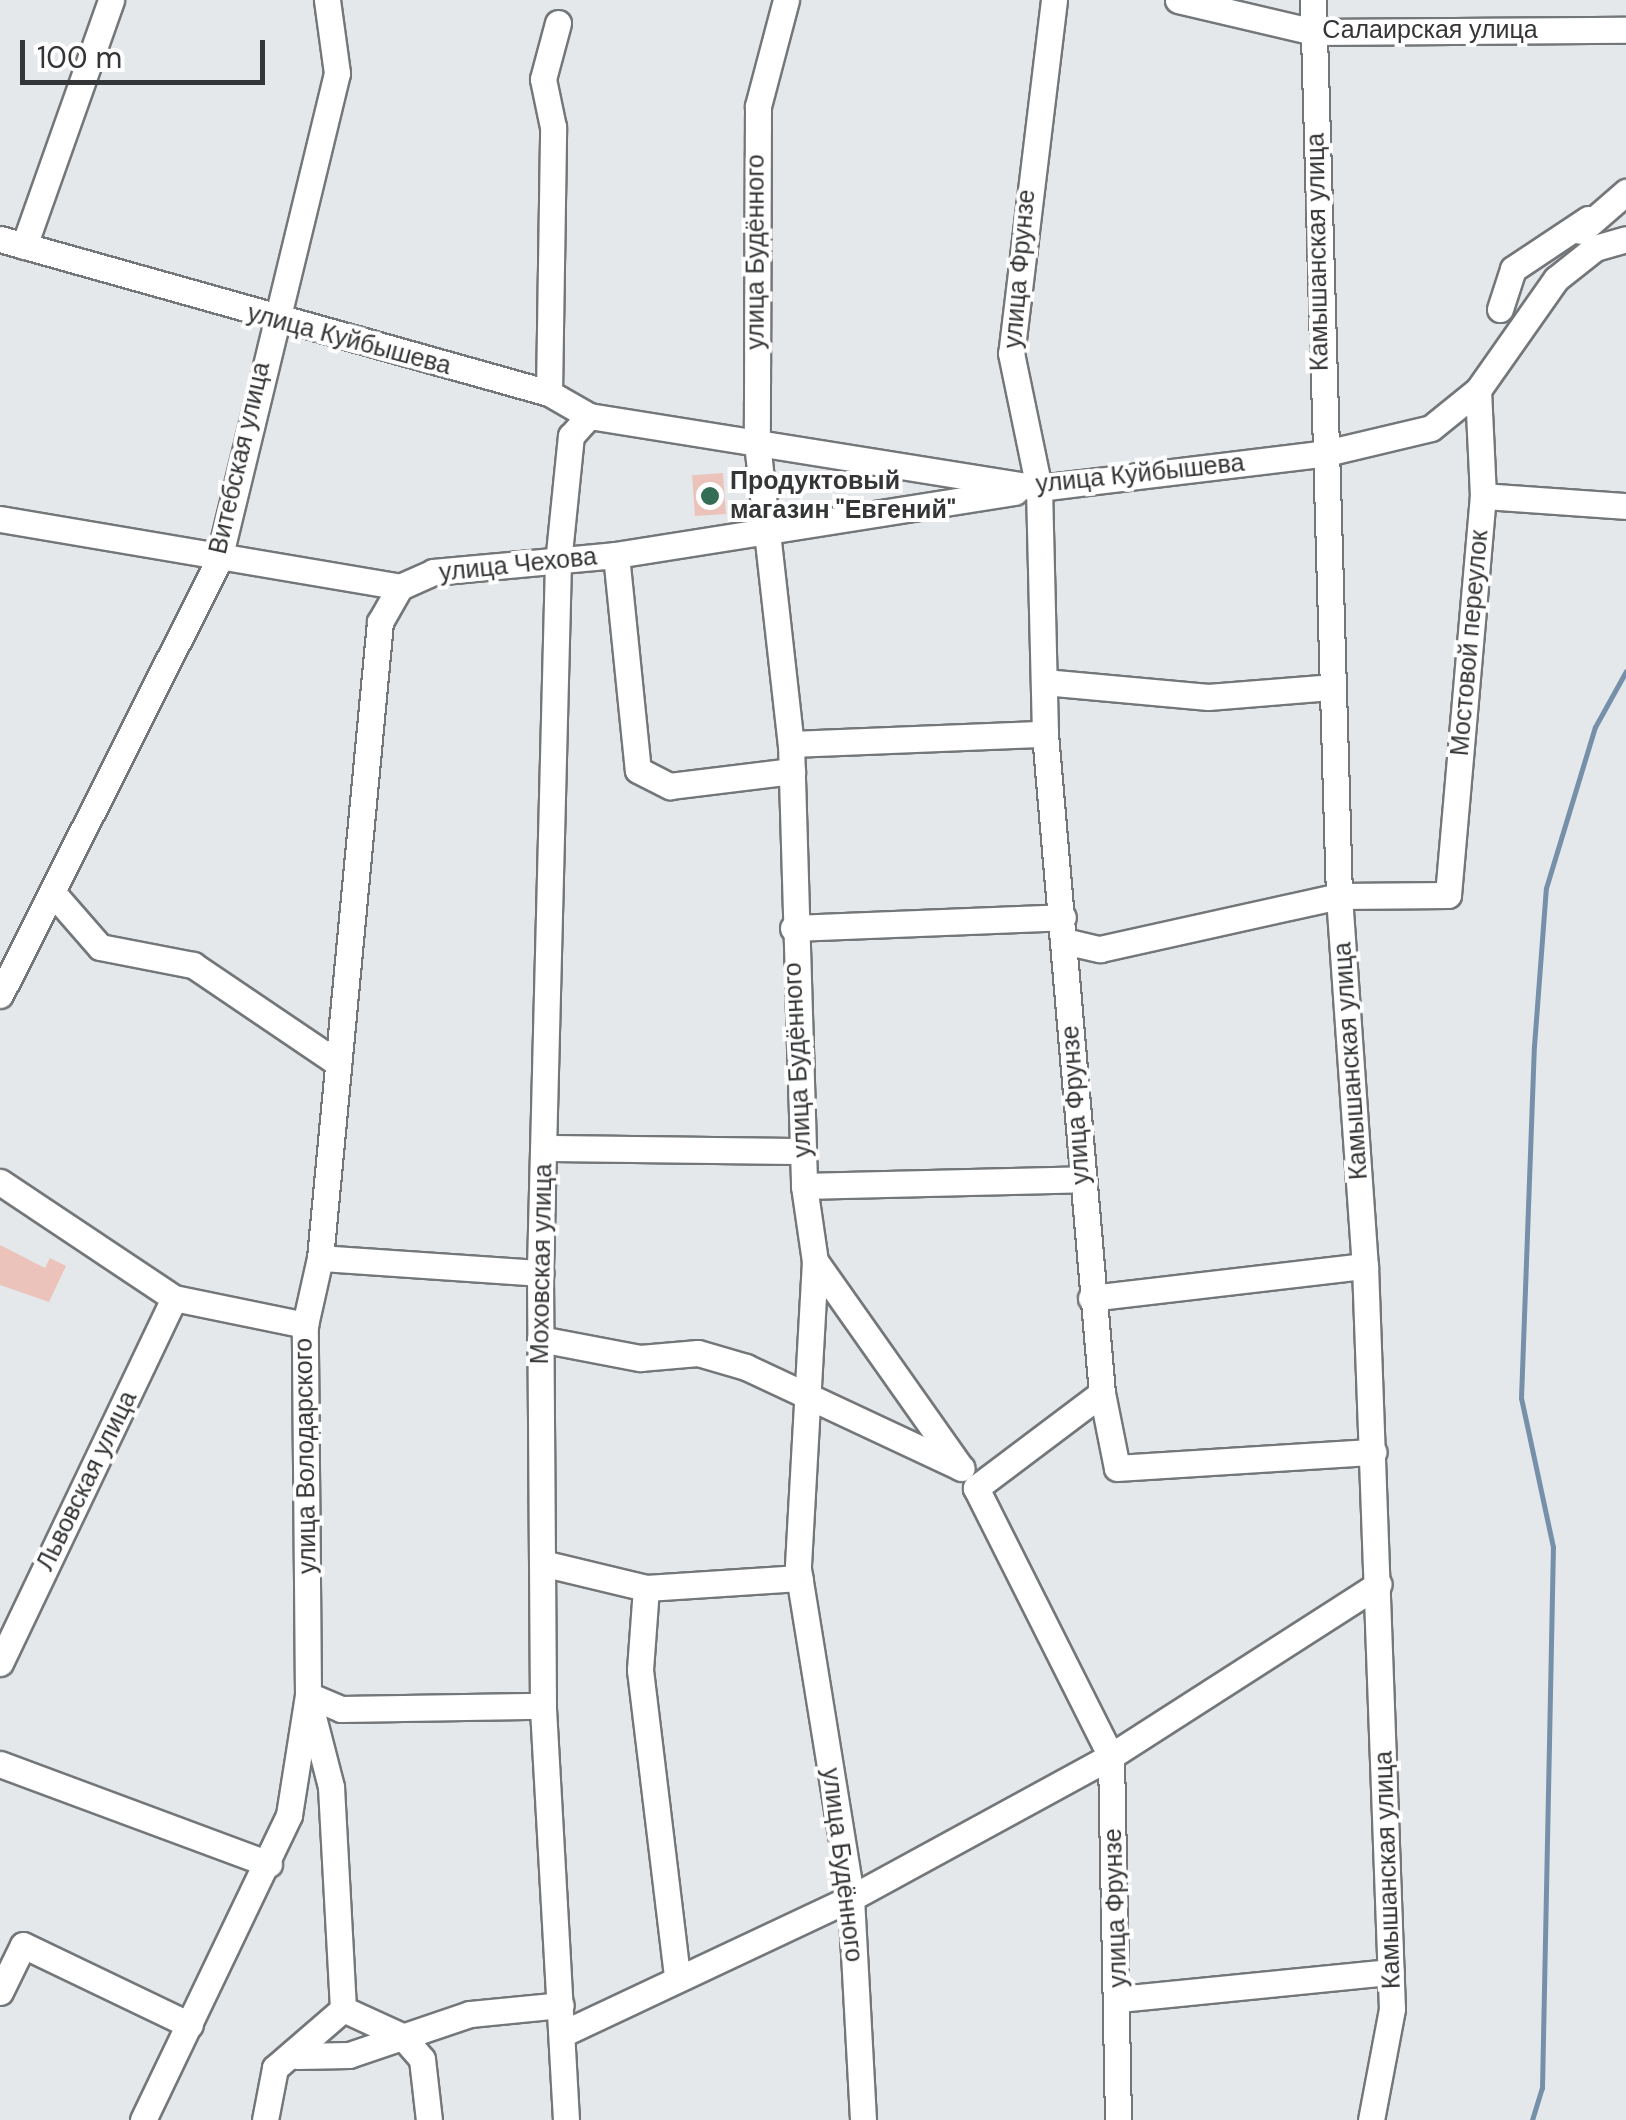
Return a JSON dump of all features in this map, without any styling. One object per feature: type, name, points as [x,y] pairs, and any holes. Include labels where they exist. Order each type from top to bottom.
[{"type":"street","points":[[12,243],[112,0]]},
{"type":"street","name":"Витебская улица","points":[[0,996],[219,559],[272,320],[337,73],[327,0]]},
{"type":"street","name":"улица Будённого","points":[[786,0],[758,106],[756,443],[791,744],[802,1151],[815,1261],[800,1578],[852,1898],[863,2120]]},
{"type":"street","name":"улица Фрунзе","points":[[1054,0],[1011,353],[1039,488],[1045,734],[1092,1298],[1102,1393],[1118,1468],[1374,1452]]},
{"type":"street","name":"Салаирская улица","points":[[1178,0],[1314,32],[1626,30]]},
{"type":"street","name":"Камышанская улица","points":[[1313,0],[1322,454],[1339,896],[1374,1452],[1391,1972],[1371,2120]]},
{"type":"street","points":[[549,393],[553,127],[543,78],[558,23]]},
{"type":"street","points":[[1500,310],[1513,269],[1626,192]]},
{"type":"street","points":[[1564,273],[1588,219]]},
{"type":"street","name":"улица Куйбышева","points":[[12,243],[272,320],[549,393],[589,416],[1039,488],[1322,454],[1432,428],[1478,390],[1564,273],[1626,239]]},
{"type":"street","name":"Мостовой переулок","points":[[1339,896],[1448,894],[1482,496],[1478,390]]},
{"type":"street","name":"Моховская улица","points":[[566,2120],[543,1706],[540,1273],[558,562],[570,436],[589,416]]},
{"type":"street","name":"улица Чехова","points":[[0,519],[219,559],[400,586],[433,572],[616,555],[1039,488]]},
{"type":"street","points":[[1482,496],[1626,506]]},
{"type":"street","points":[[616,555],[638,770],[670,786],[792,771]]},
{"type":"street","name":"улица Володарского","points":[[144,2120],[270,1864],[290,1815],[308,1695],[304,1325],[320,1258],[380,622],[400,586]]},
{"type":"street","points":[[1044,682],[1208,698],[1331,687]]},
{"type":"street","points":[[791,744],[1045,734]]},
{"type":"street","points":[[52,892],[100,947],[192,965],[338,1063]]},
{"type":"street","points":[[793,928],[1063,929],[1100,949],[1339,896]]},
{"type":"street","points":[[544,1148],[802,1151]]},
{"type":"street","points":[[804,1186],[1082,1178]]},
{"type":"street","points":[[0,1182],[174,1298],[304,1325]]},
{"type":"street","points":[[320,1258],[540,1273]]},
{"type":"street","name":"улица Фрунзе","points":[[815,1261],[969,1478],[1112,1756],[1120,1999],[1118,2120]]},
{"type":"street","points":[[1092,1298],[1365,1266]]},
{"type":"street","name":"Львовская улица","points":[[0,1663],[174,1298]]},
{"type":"street","points":[[540,1339],[640,1358],[698,1353],[746,1367],[807,1403],[969,1478],[1102,1393]]},
{"type":"street","points":[[542,1563],[646,1588],[800,1578]]},
{"type":"street","points":[[564,2032],[852,1898],[1112,1756],[1379,1584]]},
{"type":"street","points":[[646,1588],[640,1670],[678,1977]]},
{"type":"street","points":[[308,1695],[341,1710],[543,1706]]},
{"type":"street","points":[[265,2120],[267,2081],[342,2008],[330,1787],[308,1695]]},
{"type":"street","points":[[0,1764],[270,1864]]},
{"type":"street","points":[[0,1992],[23,1944],[190,2025]]},
{"type":"street","points":[[1120,1999],[1391,1972]]},
{"type":"street","points":[[296,2056],[349,2055],[470,2014],[562,2004]]},
{"type":"street","points":[[342,2008],[402,2036],[422,2058],[429,2120]]},
{"type":"building","name":"Продуктовый магазин \"Евгений\"","points":[[723,473],[726,514],[695,516],[692,475]]},
{"type":"building","points":[[0,1245],[45,1268],[50,1258],[66,1266],[49,1302],[0,1285]]},
{"type":"waterway","points":[[1532,2120],[1542,2088],[1553,1547],[1521,1398],[1534,1046],[1546,888],[1595,727],[1626,671]]},
{"type":"place","name":"Продуктовый магазин \"Евгений\"","points":[[710,496]]}]
